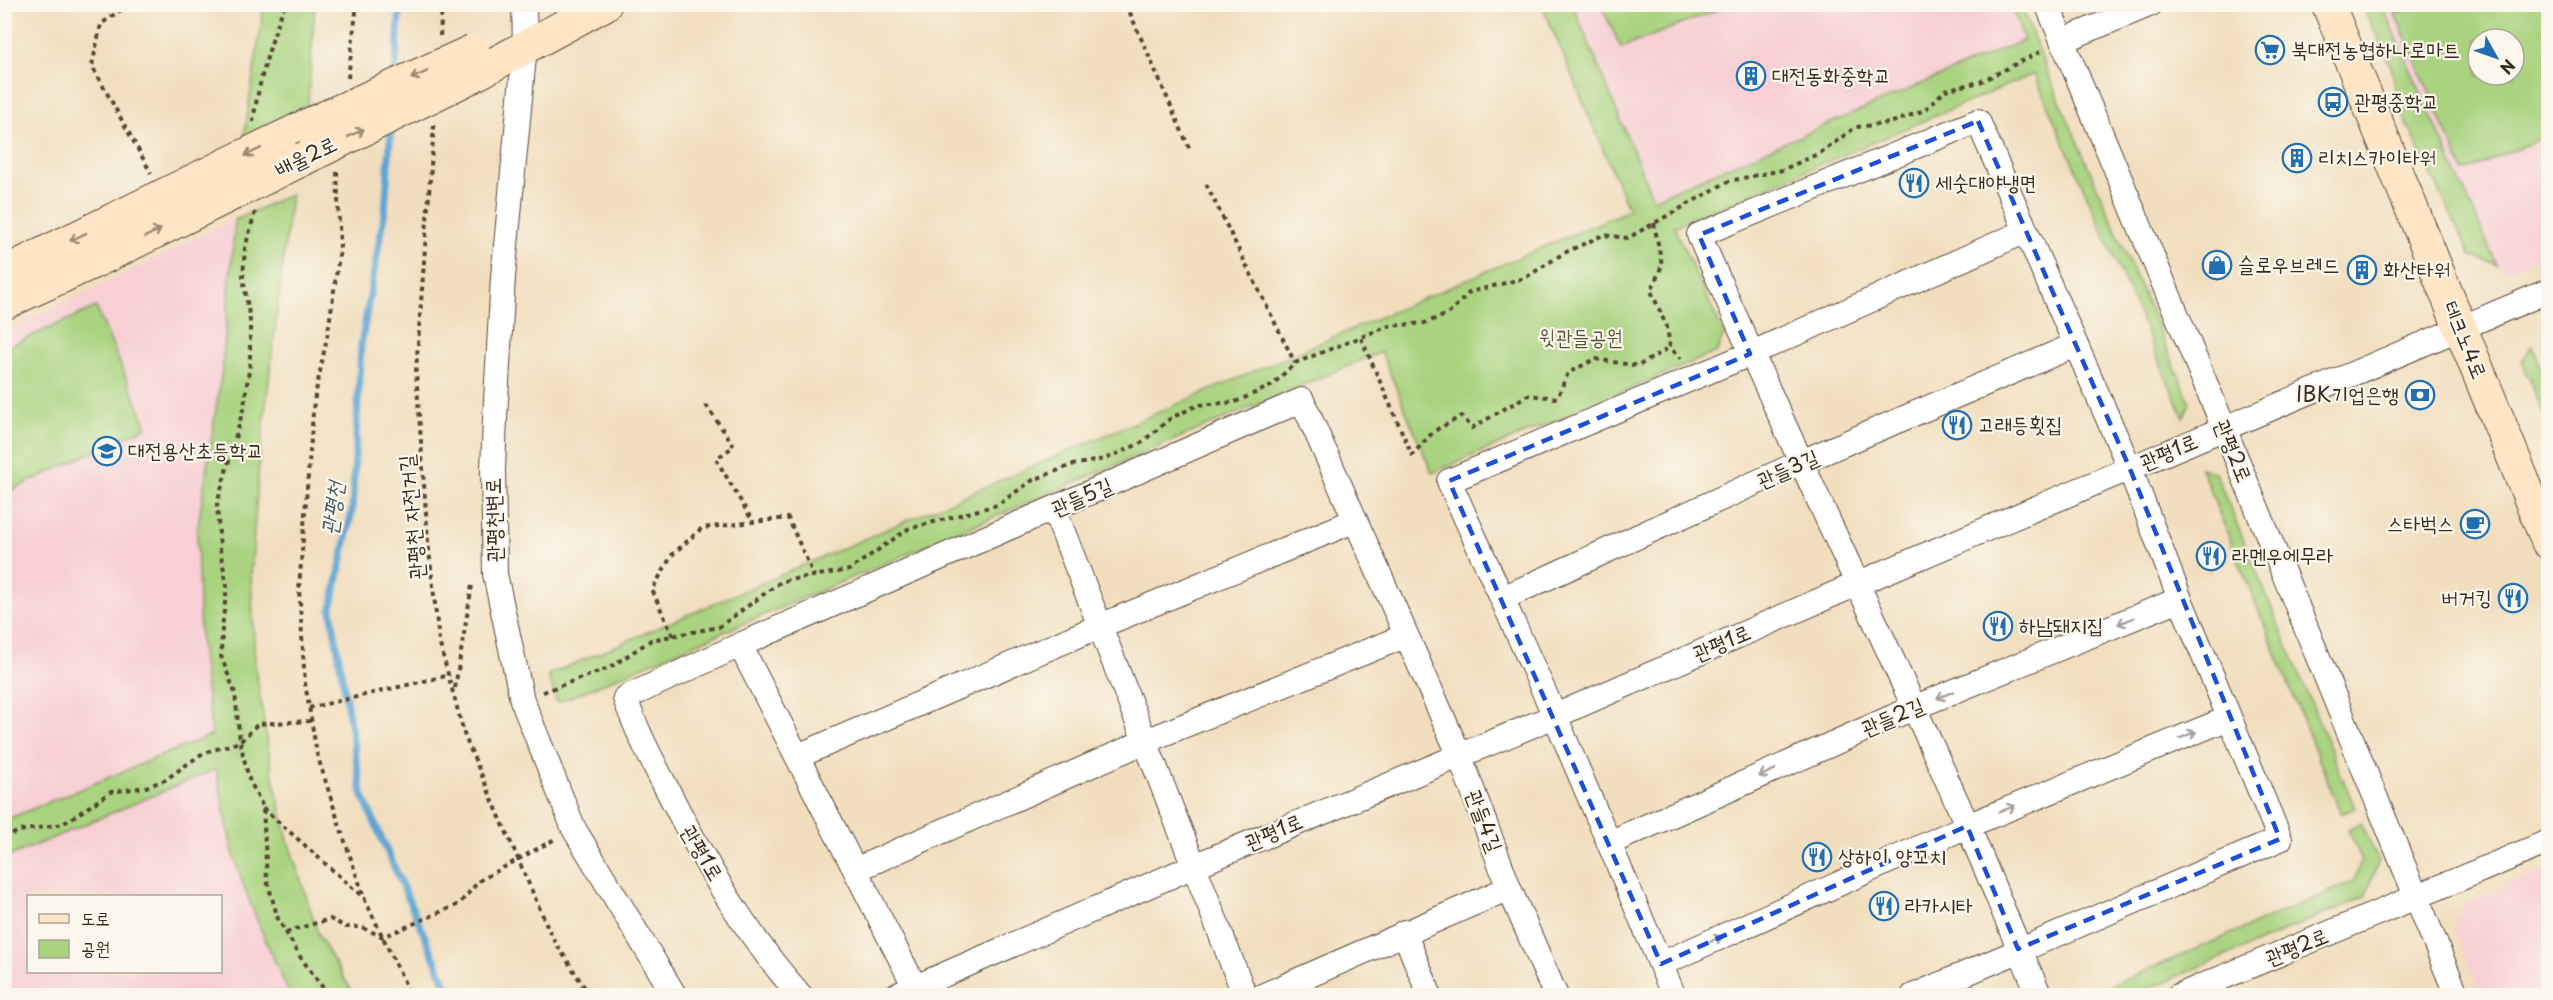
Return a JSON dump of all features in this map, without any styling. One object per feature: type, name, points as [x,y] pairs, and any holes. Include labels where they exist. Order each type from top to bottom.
[{"type":"main road","name":"배울2로","points":[[4,303],[110,254],[303,159],[472,64],[524,25],[560,4]]},
{"type":"main road","name":"배울2로","points":[[524,25],[605,4]]},
{"type":"main road","name":"테크노4로","points":[[2328,4],[2548,542]]},
{"type":"main road","name":"배울2로","points":[[4,273],[306,126],[472,64]]},
{"type":"street","name":"관평2로","points":[[2047,4],[2457,996]]},
{"type":"street","points":[[2062,41],[2151,4]]},
{"type":"street","name":"관평천변로","points":[[524,25],[503,277],[493,470],[495,574],[522,700],[574,829],[675,996]]},
{"type":"street","points":[[1913,996],[2018,949],[2280,840],[2180,599],[2130,469],[1978,121],[1699,235],[1799,463],[1857,584],[1967,826],[2018,949],[2040,996]]},
{"type":"street","points":[[1674,996],[1555,716],[1449,481],[1750,354],[2026,231]]},
{"type":"street","name":"관평1로","points":[[905,991],[2548,291]]},
{"type":"street","name":"관들3길","points":[[1503,598],[1799,463],[2075,345]]},
{"type":"street","name":"관들5길","points":[[625,698],[740,645],[1302,400],[1459,754]]},
{"type":"street","points":[[1054,509],[1245,996]]},
{"type":"street","points":[[798,756],[1100,626],[1354,521]]},
{"type":"street","name":"관들2길","points":[[1609,843],[1913,708],[2180,599]]},
{"type":"street","points":[[855,870],[1146,741],[1405,636]]},
{"type":"street","points":[[740,645],[855,870],[905,991]]},
{"type":"street","name":"관평1로","points":[[625,698],[635,728],[686,827],[743,922],[801,996]]},
{"type":"street","points":[[1661,964],[1967,826],[2229,718]]},
{"type":"street","name":"관들4길","points":[[1459,754],[1509,888],[1556,996]]},
{"type":"street","points":[[2417,898],[2548,842]]},
{"type":"street","points":[[1262,996],[1509,888]]},
{"type":"street","name":"관평2로","points":[[2178,996],[2417,898]]},
{"type":"street","points":[[1404,932],[1430,996]]},
{"type":"path","points":[[129,4],[101,24],[92,66],[153,176]]},
{"type":"path","points":[[253,128],[258,86],[269,46],[285,4]]},
{"type":"path","points":[[348,85],[357,4]]},
{"type":"path","points":[[440,38],[442,4]]},
{"type":"path","points":[[1126,4],[1191,152]]},
{"type":"path","points":[[522,700],[609,668],[651,640],[719,627],[782,581],[849,570],[908,530],[996,505],[1032,480],[1072,465],[1105,459],[1141,443],[1171,418],[1198,405],[1235,402],[1271,386],[1295,363],[1389,326],[1425,322],[1448,314],[1470,292],[1525,278],[1564,253],[1603,234],[1628,238],[1729,181],[1782,170],[1821,153],[1857,127],[1890,123],[1925,110],[1945,90],[1980,82],[2062,41]]},
{"type":"path","name":"관평천 자전거길","points":[[435,116],[417,371],[428,541],[439,641],[455,692],[465,737],[552,937],[590,996]]},
{"type":"path","points":[[338,166],[336,177],[340,249],[328,332],[314,400],[299,588],[305,683],[317,754],[365,900],[411,996]]},
{"type":"path","points":[[1206,184],[1295,363]]},
{"type":"path","points":[[258,203],[244,248],[243,277],[250,321],[250,363],[244,406],[217,504],[220,549],[227,586],[221,656],[235,693],[240,742],[249,779],[263,807],[365,900]]},
{"type":"path","points":[[1654,223],[1662,265],[1651,291],[1667,327],[1670,347],[1682,360]]},
{"type":"path","points":[[1361,338],[1412,455],[1434,431],[1462,416],[1472,428],[1528,395],[1557,398],[1568,373],[1595,359],[1638,366],[1670,347]]},
{"type":"path","points":[[706,405],[734,446],[716,459],[753,522]]},
{"type":"path","points":[[673,636],[652,590],[672,555],[702,528],[788,518],[814,576]]},
{"type":"path","points":[[455,692],[472,585]]},
{"type":"path","points":[[309,708],[450,675]]},
{"type":"path","points":[[4,838],[19,831],[63,824],[111,792],[146,787],[165,780],[203,753],[240,742],[258,724],[312,721]]},
{"type":"path","points":[[263,807],[267,880],[278,919],[301,958],[329,996]]},
{"type":"path","points":[[285,932],[330,919],[346,927],[361,927],[383,937],[459,904],[479,881],[517,858],[574,829]]},
{"type":"highlighted area","points":[[1978,121],[2130,469],[2280,839],[2018,949],[1967,826],[1661,964],[1449,481],[1750,354],[1699,235]]},
{"type":"shaded area","points":[[1573,5],[2011,5],[2025,40],[1653,200]]},
{"type":"shaded area","points":[[2382,5],[2548,5],[2548,253],[2508,271],[2497,265]]},
{"type":"shaded area","name":"대전용산초등학교","points":[[235,220],[222,371],[197,532],[200,638],[212,735],[5,819],[5,332]]},
{"type":"shaded area","points":[[216,769],[224,815],[236,862],[260,926],[290,995],[5,996],[5,858]]},
{"type":"shaded area","points":[[2548,869],[2548,995],[2482,995],[2453,929],[2465,904]]},
{"type":"green space","points":[[2418,4],[2548,5],[2548,135],[2464,172],[2395,14]]},
{"type":"green space","points":[[264,5],[315,5],[308,104],[244,137]]},
{"type":"green space","name":"윗관들공원","points":[[1542,5],[1573,5],[1653,199],[2024,40],[2011,5],[2021,5],[2046,69],[2190,402],[2184,418],[2034,74],[1674,227],[1724,334],[1717,352],[1432,473],[1381,352],[557,703],[548,675],[1629,210]]},
{"type":"green space","points":[[1601,5],[1730,5],[1621,48]]},
{"type":"green space","points":[[2362,5],[2382,5],[2497,265],[2471,256],[2400,109],[2391,66]]},
{"type":"green space","points":[[291,194],[259,464],[251,575],[255,665],[272,772],[288,841],[319,936],[354,995],[290,995],[260,928],[235,859],[216,769],[5,858],[5,820],[212,735],[200,638],[197,532],[222,371],[235,220]]},
{"type":"green space","points":[[96,307],[147,427],[5,493],[5,348]]},
{"type":"green space","points":[[2532,345],[2548,387],[2548,425],[2522,361]]},
{"type":"green space","points":[[2201,468],[2216,474],[2355,808],[2341,814]]},
{"type":"green space","points":[[2361,823],[2379,861],[2365,897],[2133,995],[2089,995],[2354,881],[2362,860],[2348,830]]},
{"type":"waterway","name":"관평천","points":[[395,77],[400,4]]},
{"type":"waterway","name":"관평천","points":[[391,127],[385,210],[361,345],[352,511],[331,610],[362,794],[451,996]]},
{"type":"place","name":"북대전농협하나로마트","points":[[2270,50]]},
{"type":"place","name":"대전동화중학교","points":[[1751,76]]},
{"type":"place","name":"관평중학교","points":[[2333,102]]},
{"type":"place","name":"리치스카이타워","points":[[2297,158]]},
{"type":"place","name":"세숫대야냉면","points":[[1914,183]]},
{"type":"place","name":"슬로우브레드","points":[[2217,265]]},
{"type":"place","name":"화산타워","points":[[2362,270]]},
{"type":"place","name":"IBK기업은행","points":[[2420,395]]},
{"type":"place","name":"고래등횟집","points":[[1957,425]]},
{"type":"place","name":"대전용산초등학교","points":[[107,451]]},
{"type":"place","name":"스타벅스","points":[[2475,524]]},
{"type":"place","name":"라멘우에무라","points":[[2211,556]]},
{"type":"place","name":"버거킹","points":[[2513,598]]},
{"type":"place","name":"하남돼지집","points":[[1998,626]]},
{"type":"place","name":"상하이 양꼬치","points":[[1817,857]]},
{"type":"place","name":"라카시타","points":[[1884,906]]}]
